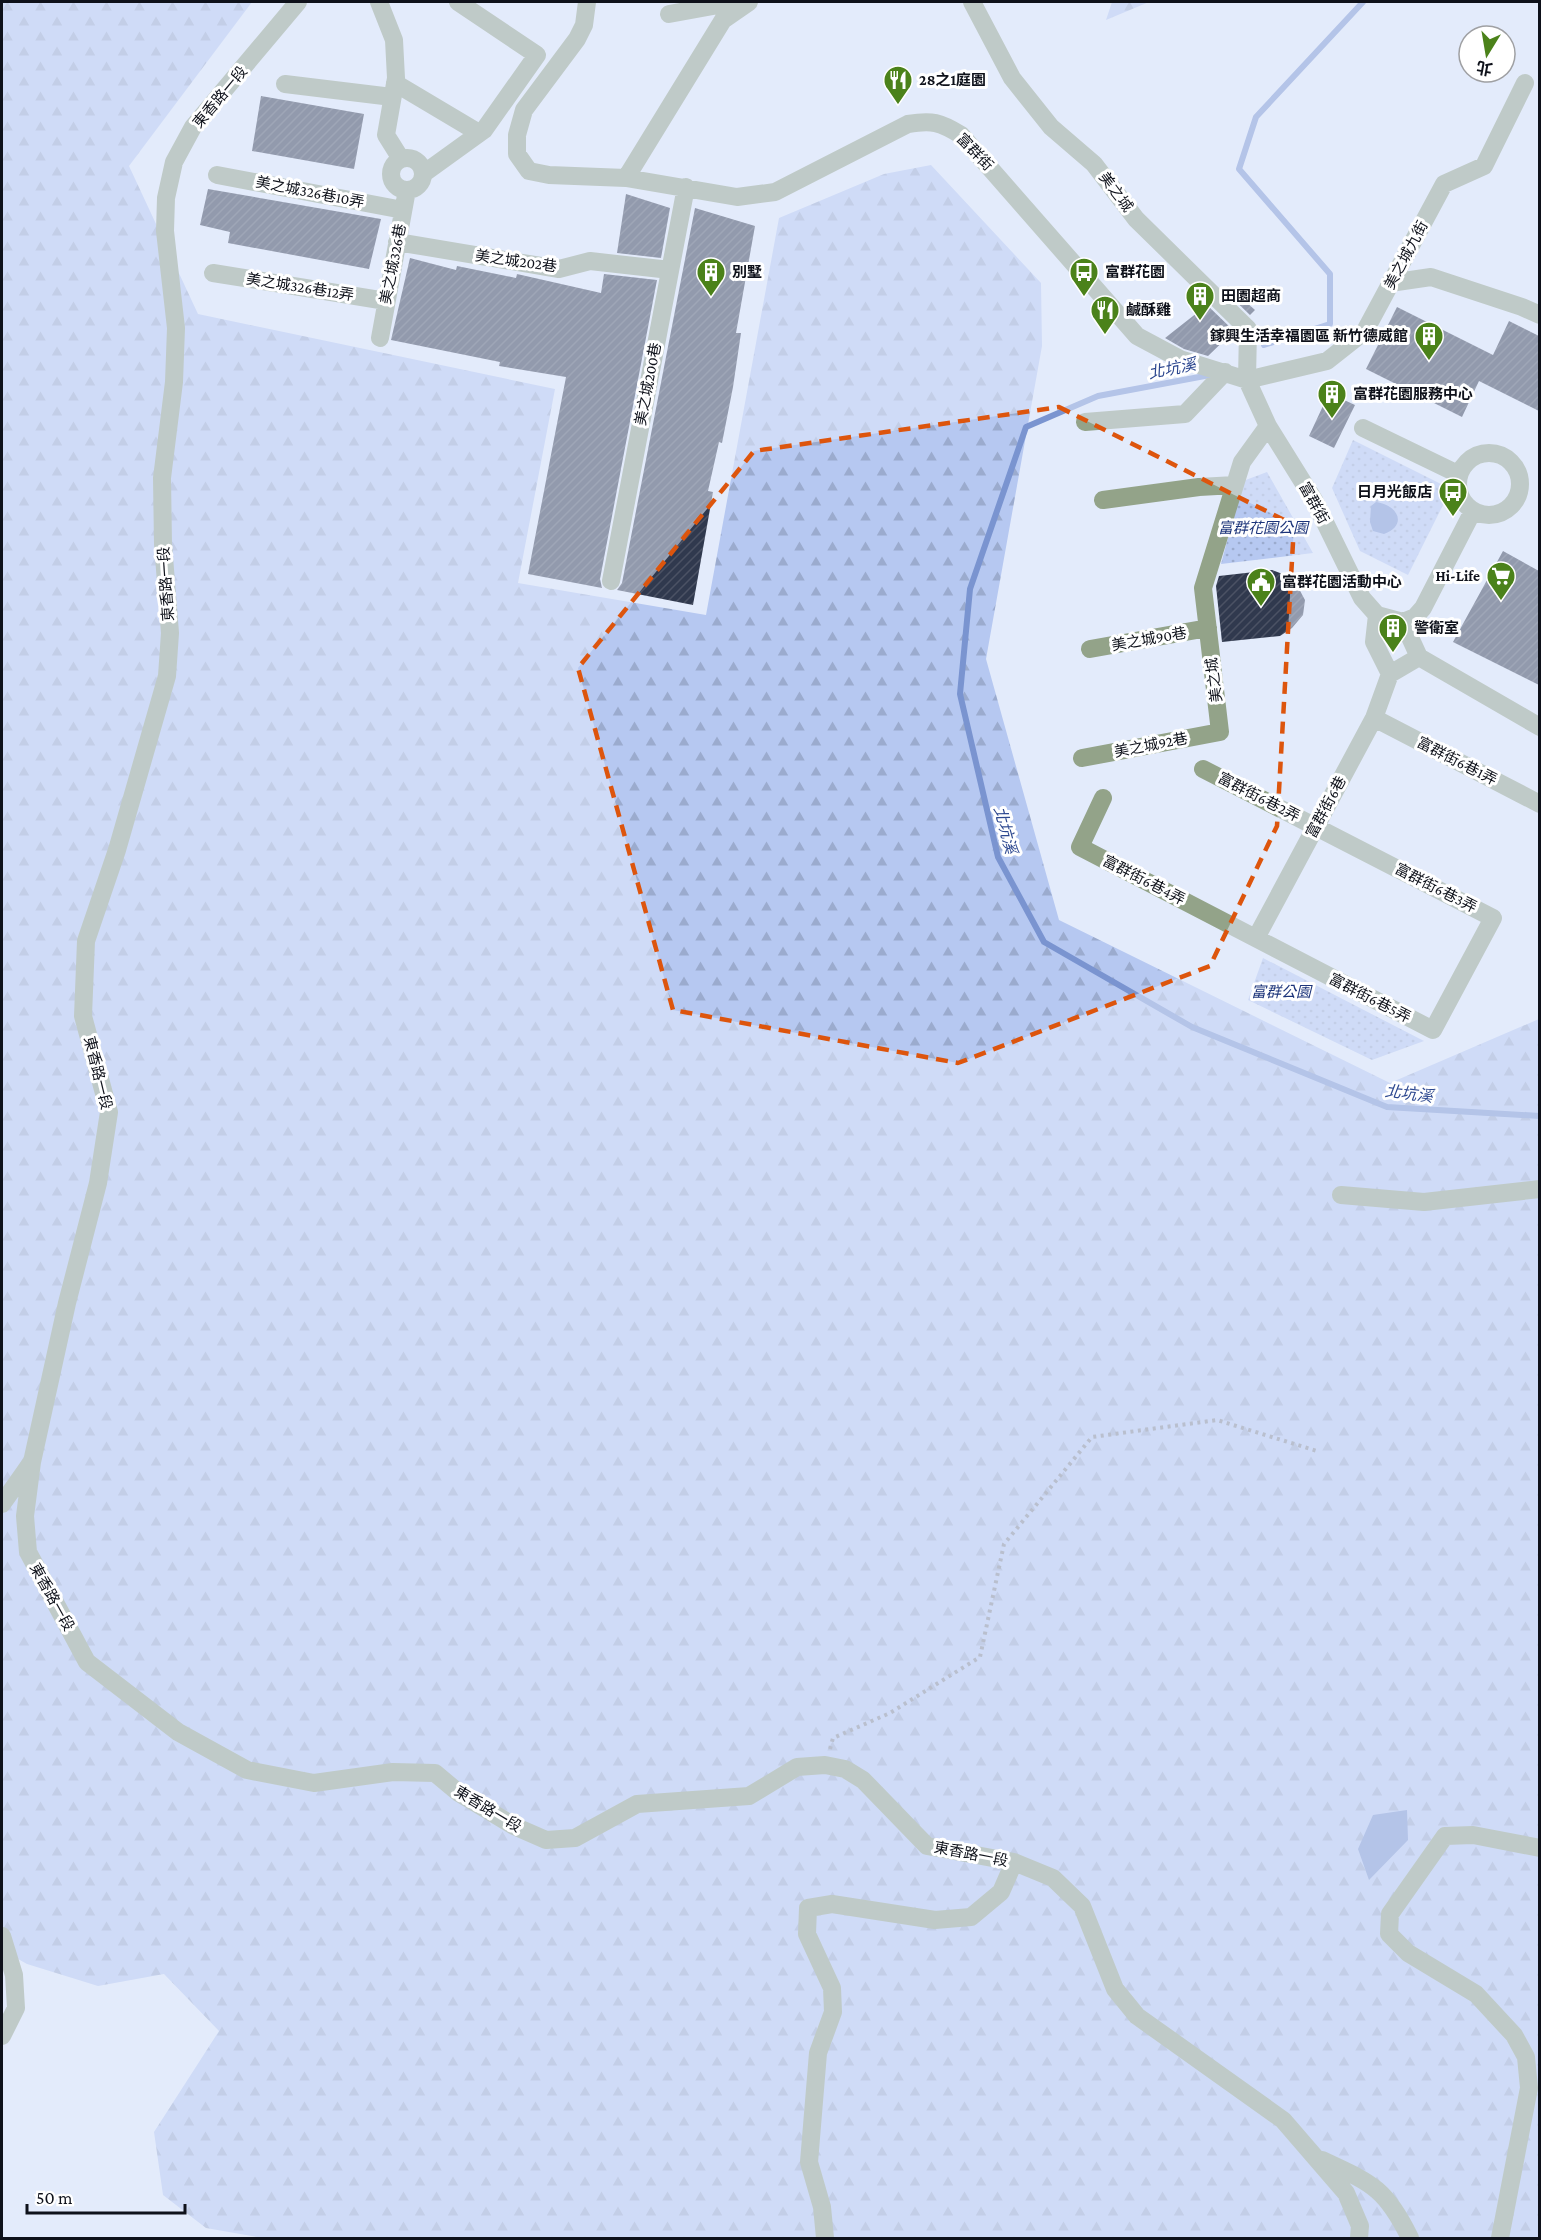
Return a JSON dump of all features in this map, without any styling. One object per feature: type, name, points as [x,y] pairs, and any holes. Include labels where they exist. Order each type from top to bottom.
[{"type":"street","name":"東香路一段","points":[[298,2],[194,127],[174,162],[166,198],[165,231],[176,328],[174,382],[162,478],[163,544],[170,633],[167,676],[117,850],[86,941],[83,1016],[109,1112],[98,1183],[67,1303],[32,1462],[25,1516],[28,1552],[87,1662],[178,1732],[247,1770],[314,1783],[393,1772],[435,1773],[477,1804],[514,1826],[546,1840],[575,1838],[637,1804],[749,1796],[797,1767],[825,1765],[845,1769],[863,1780],[927,1846],[1014,1863],[1053,1878],[1082,1906],[1114,1989],[1137,2016],[1283,2120],[1346,2193],[1360,2226],[1359,2238]]},
{"type":"street","points":[[379,2],[394,40],[393,90],[386,135],[401,159]]},
{"type":"street","points":[[423,174],[419,163],[414,159],[401,159],[393,168],[392,180],[401,188],[407,189],[418,185],[423,174],[479,133],[537,55],[458,2]]},
{"type":"street","name":"富群街","points":[[587,2],[584,25],[577,39],[524,110],[517,135],[517,154],[529,171],[549,175],[626,178],[737,197],[775,192],[908,124],[929,121],[947,126],[961,135],[1137,336],[1180,359],[1247,380],[1268,426],[1314,500],[1362,598],[1377,615]]},
{"type":"street","points":[[669,14],[735,2]]},
{"type":"street","points":[[626,178],[723,20],[749,2]]},
{"type":"street","name":"美之城","points":[[972,2],[1011,78],[1051,127],[1094,164],[1136,219],[1248,329],[1247,380]]},
{"type":"street","name":"美之城九街","points":[[1247,380],[1328,361],[1365,331],[1444,184],[1484,165],[1525,83]]},
{"type":"street","points":[[285,84],[393,90],[479,133]]},
{"type":"street","name":"美之城326巷10弄","points":[[217,175],[403,210]]},
{"type":"street","name":"美之城200巷","points":[[611,581],[686,188]]},
{"type":"street","name":"美之城326巷","points":[[380,338],[407,189]]},
{"type":"street","name":"美之城202巷","points":[[398,242],[560,269],[590,261],[670,270]]},
{"type":"street","name":"美之城326巷12弄","points":[[213,273],[386,301]]},
{"type":"street","points":[[1390,283],[1431,277],[1522,307],[1539,315]]},
{"type":"street","points":[[1085,422],[1185,414],[1225,372]]},
{"type":"street","name":"美之城","points":[[1220,732],[1203,588],[1242,462],[1268,426]]},
{"type":"street","points":[[1363,428],[1458,474]]},
{"type":"street","points":[[1491,452],[1510,460],[1517,469],[1520,488],[1511,506],[1493,515],[1473,511],[1460,495],[1458,474],[1471,458],[1491,452]]},
{"type":"street","points":[[1103,500],[1199,487],[1235,485]]},
{"type":"street","points":[[1419,657],[1389,674],[1374,642],[1377,615],[1403,622],[1415,617],[1423,608],[1473,511]]},
{"type":"street","points":[[1403,622],[1419,657],[1539,727]]},
{"type":"street","name":"美之城90巷","points":[[1090,649],[1208,628]]},
{"type":"street","name":"富群街6巷","points":[[1256,938],[1374,718],[1389,674]]},
{"type":"street","name":"富群街6巷1弄","points":[[1374,718],[1539,804]]},
{"type":"street","name":"美之城92巷","points":[[1083,758],[1220,732]]},
{"type":"street","name":"富群街6巷2弄","points":[[1203,768],[1316,826]]},
{"type":"street","name":"富群街6巷4弄","points":[[1103,798],[1080,847],[1256,938]]},
{"type":"street","name":"富群街6巷3弄","points":[[1316,826],[1493,918],[1461,980]]},
{"type":"street","name":"富群街6巷5弄","points":[[1256,938],[1433,1030],[1461,980]]},
{"type":"street","points":[[1341,1195],[1424,1202],[1539,1189]]},
{"type":"street","points":[[2,1504],[32,1462]]},
{"type":"street","points":[[1500,2238],[1529,2088],[1526,2057],[1514,2035],[1476,1994],[1408,1953],[1389,1934],[1390,1914],[1445,1836],[1473,1835],[1539,1848]]},
{"type":"street","points":[[825,2238],[822,2207],[809,2162],[818,2053],[833,2012],[832,1988],[807,1934],[808,1908],[832,1904],[935,1920],[971,1917],[1001,1892],[1014,1863]]},
{"type":"street","points":[[2,1936],[14,1975],[16,2008],[2,2036]]},
{"type":"street","points":[[1317,2157],[1372,2184],[1396,2210],[1410,2238]]},
{"type":"path","points":[[825,1765],[833,1738],[890,1713],[981,1657],[1004,1544],[1092,1437],[1217,1420],[1317,1451]]},
{"type":"highlighted area","points":[[1059,407],[1294,525],[1277,826],[1210,966],[958,1063],[673,1010],[578,668],[754,451]]},
{"type":"green space","points":[[2,2],[252,2],[129,166],[198,314],[555,389],[518,583],[706,615],[779,218],[884,174],[931,165],[1041,283],[1042,346],[986,659],[1059,920],[1390,1083],[1539,1019],[1539,2238],[263,2238],[206,2228],[163,2195],[154,2132],[219,2031],[164,1974],[98,1986],[27,1964],[2,1950]]},
{"type":"green space","points":[[1112,2],[1149,2],[1106,20]]},
{"type":"green space","points":[[1353,440],[1451,489],[1408,575],[1360,551],[1332,488]]},
{"type":"green space","name":"富群花園公園","points":[[1267,472],[1313,553],[1221,564],[1243,481]]},
{"type":"green space","name":"富群公園","points":[[1263,958],[1424,1041],[1372,1060],[1248,1000]]},
{"type":"shaded area","points":[[1376,502],[1390,507],[1397,516],[1396,526],[1384,534],[1373,531],[1370,522],[1371,506]]},
{"type":"shaded area","points":[[1407,1810],[1408,1840],[1369,1880],[1358,1849],[1373,1815]]},
{"type":"building","points":[[261,96],[364,114],[354,169],[252,151]]},
{"type":"building","points":[[208,189],[381,219],[369,269],[228,243],[230,232],[200,225]]},
{"type":"building","points":[[626,194],[670,208],[661,258],[617,253]]},
{"type":"building","points":[[695,208],[755,226],[736,333],[741,333],[733,387],[722,443],[719,442],[708,491],[713,492],[693,605],[617,590],[622,583]]},
{"type":"building","points":[[410,258],[456,270],[457,266],[516,278],[517,274],[601,293],[604,274],[657,280],[600,579],[602,588],[528,574],[566,377],[499,366],[500,362],[391,340]]},
{"type":"building","points":[[1228,286],[1255,310],[1250,315],[1224,290]]},
{"type":"building","name":"田園超商","points":[[1207,305],[1234,331],[1208,356],[1184,349],[1165,338]]},
{"type":"building","name":"鎵興生活幸福園區 新竹德威館","points":[[1397,307],[1493,355],[1509,321],[1539,336],[1539,411],[1479,381],[1462,417],[1366,369]]},
{"type":"building","name":"富群花園服務中心","points":[[1329,393],[1355,405],[1334,448],[1309,436]]},
{"type":"building","points":[[1503,551],[1539,571],[1539,685],[1453,642]]},
{"type":"building","name":"富群花園活動中心","points":[[1272,570],[1288,576],[1298,587],[1305,600],[1303,615],[1292,628],[1280,636],[1222,642],[1216,586],[1219,576]]},
{"type":"waterway","name":"北坑溪","points":[[1264,345],[1330,324],[1330,274],[1239,169],[1256,117],[1363,2]]},
{"type":"waterway","name":"北坑溪","points":[[1210,375],[1098,396],[1026,427],[970,589],[960,694],[998,857],[1044,942],[1192,1027],[1387,1107],[1540,1116]]},
{"type":"place","name":"28之1庭園","points":[[898,106]]},
{"type":"place","name":"別墅","points":[[711,298]]},
{"type":"place","name":"富群花園","points":[[1084,298]]},
{"type":"place","name":"田園超商","points":[[1200,322]]},
{"type":"place","name":"鹹酥雞","points":[[1105,336]]},
{"type":"place","name":"鎵興生活幸福園區 新竹德威館","points":[[1429,362]]},
{"type":"place","name":"富群花園服務中心","points":[[1332,420]]},
{"type":"place","name":"日月光飯店","points":[[1453,518]]},
{"type":"place","name":"Hi-Life","points":[[1501,602]]},
{"type":"place","name":"富群花園活動中心","points":[[1261,608]]},
{"type":"place","name":"警衛室","points":[[1393,654]]}]
